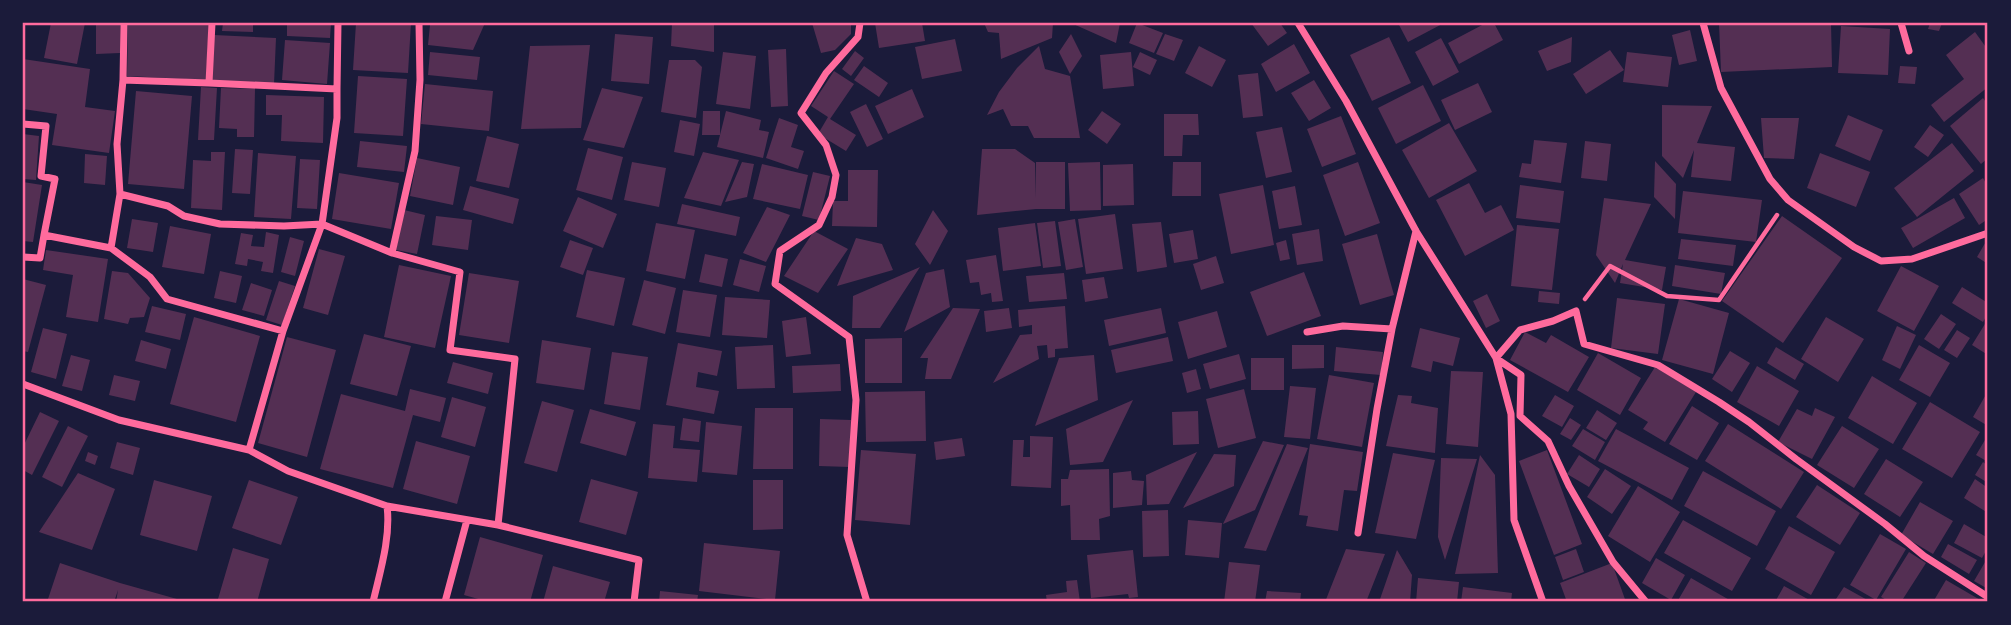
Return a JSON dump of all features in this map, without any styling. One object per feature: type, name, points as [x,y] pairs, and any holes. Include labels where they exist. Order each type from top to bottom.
[{"type":"street","points":[[111,248],[120,194],[117,144],[123,80],[124,23]]},
{"type":"street","points":[[209,83],[212,23]]},
{"type":"street","points":[[249,450],[283,331],[322,224],[337,118],[338,23]]},
{"type":"street","points":[[392,253],[415,151],[420,80],[419,23]]},
{"type":"street","points":[[860,23],[858,37],[826,73],[801,113],[826,145],[836,174],[832,197],[819,225],[780,251],[775,284],[849,337],[856,400],[847,535],[867,602]]},
{"type":"street","points":[[1298,23],[1346,101],[1416,231],[1496,358],[1511,414],[1514,520],[1543,602]]},
{"type":"street","points":[[1703,23],[1721,88],[1770,179],[1788,200],[1854,247],[1881,261],[1912,259],[1988,233]]},
{"type":"street","points":[[1901,23],[1909,51]]},
{"type":"street","points":[[123,80],[337,89]]},
{"type":"street","points":[[23,124],[46,125],[41,176],[55,179],[40,258],[23,257]]},
{"type":"street","points":[[120,194],[168,206],[184,216],[220,224],[322,224],[392,253],[460,272],[450,350],[515,359],[498,525]]},
{"type":"street","points":[[1358,533],[1392,328],[1416,231]]},
{"type":"street","points":[[44,235],[111,248],[150,277],[167,299],[283,331]]},
{"type":"street","points":[[1496,358],[1520,330],[1553,321],[1576,310],[1584,344],[1657,365],[1678,376],[1749,422],[1924,556],[1988,597]]},
{"type":"street","points":[[1307,332],[1343,326],[1392,328]]},
{"type":"street","points":[[1496,358],[1521,375],[1520,416],[1548,441],[1569,486],[1613,562],[1646,602]]},
{"type":"street","points":[[23,384],[119,420],[249,450],[288,471],[387,506],[498,525],[639,560],[634,602]]},
{"type":"street","points":[[373,602],[381,566],[387,506]]},
{"type":"street","points":[[445,602],[467,520]]},
{"type":"path","points":[[1576,310],[1610,266],[1667,296],[1719,300],[1788,200]]},
{"type":"building","points":[[51,23],[85,23],[77,64],[44,58]]},
{"type":"building","points":[[96,23],[120,23],[120,53],[96,54]]},
{"type":"building","points":[[128,23],[209,23],[206,80],[127,76]]},
{"type":"building","points":[[223,23],[253,23],[253,32],[222,31]]},
{"type":"building","points":[[287,23],[331,23],[330,38],[287,36]]},
{"type":"building","points":[[356,23],[411,23],[408,73],[353,70]]},
{"type":"building","points":[[485,23],[473,50],[428,45],[430,25]]},
{"type":"building","points":[[672,23],[714,23],[714,52],[671,46]]},
{"type":"building","points":[[812,23],[851,23],[851,34],[835,50],[821,53]]},
{"type":"building","points":[[875,23],[922,23],[925,41],[879,48]]},
{"type":"building","points":[[984,23],[1053,23],[1052,38],[1001,59],[999,33],[988,32]]},
{"type":"building","points":[[1071,23],[1120,23],[1116,43]]},
{"type":"building","points":[[1137,23],[1163,33],[1154,53],[1129,43]]},
{"type":"building","points":[[1251,23],[1280,23],[1287,33],[1268,46]]},
{"type":"building","points":[[1398,23],[1444,23],[1408,42]]},
{"type":"building","points":[[1486,23],[1494,23],[1503,40],[1459,64],[1448,43]]},
{"type":"building","points":[[1719,23],[1831,23],[1832,67],[1721,72]]},
{"type":"building","points":[[1930,23],[1942,23],[1939,31],[1928,29]]},
{"type":"building","points":[[1841,26],[1890,29],[1888,75],[1838,73]]},
{"type":"building","points":[[1690,30],[1697,61],[1679,65],[1672,35]]},
{"type":"building","points":[[1975,32],[1988,50],[1988,87],[1944,122],[1931,105],[1964,79],[1946,55]]},
{"type":"building","points":[[615,34],[653,37],[649,84],[611,81]]},
{"type":"building","points":[[1071,34],[1082,56],[1070,74],[1059,52]]},
{"type":"building","points":[[1165,34],[1183,40],[1174,61],[1156,54]]},
{"type":"building","points":[[214,35],[276,38],[274,84],[212,81]]},
{"type":"building","points":[[1389,37],[1411,83],[1372,101],[1350,55]]},
{"type":"building","points":[[1572,37],[1571,62],[1547,71],[1538,51]]},
{"type":"building","points":[[1441,38],[1459,72],[1433,86],[1415,52]]},
{"type":"building","points":[[955,39],[962,71],[922,79],[915,47]]},
{"type":"building","points":[[285,40],[330,43],[327,84],[282,80]]},
{"type":"building","points":[[1294,44],[1310,73],[1276,92],[1261,64]]},
{"type":"building","points":[[590,45],[581,128],[521,129],[530,46]]},
{"type":"building","points":[[1039,46],[1045,69],[1070,76],[1080,138],[1034,138],[1028,126],[1011,126],[1003,109],[987,115],[999,92],[1017,68]]},
{"type":"building","points":[[1199,46],[1226,60],[1212,87],[1185,73]]},
{"type":"building","points":[[786,49],[788,106],[771,107],[768,50]]},
{"type":"building","points":[[1610,50],[1624,70],[1586,94],[1573,74]]},
{"type":"building","points":[[855,51],[864,58],[851,76],[842,69]]},
{"type":"building","points":[[430,52],[480,57],[477,80],[428,75]]},
{"type":"building","points":[[723,52],[756,56],[750,109],[716,104]]},
{"type":"building","points":[[1131,52],[1134,86],[1103,89],[1100,55]]},
{"type":"building","points":[[1140,52],[1157,60],[1150,75],[1133,67]]},
{"type":"building","points":[[1627,52],[1672,57],[1668,87],[1623,82]]},
{"type":"building","points":[[23,59],[90,69],[85,107],[115,111],[109,153],[52,145],[57,114],[23,109]]},
{"type":"building","points":[[669,60],[695,60],[702,67],[696,118],[661,112]]},
{"type":"building","points":[[864,66],[888,83],[879,97],[854,80]]},
{"type":"building","points":[[1900,66],[1917,67],[1915,84],[1898,83]]},
{"type":"building","points":[[834,71],[854,84],[830,119],[856,135],[846,151],[818,134],[828,117],[811,106]]},
{"type":"building","points":[[1258,73],[1263,116],[1243,118],[1238,75]]},
{"type":"building","points":[[358,76],[407,79],[403,136],[354,133]]},
{"type":"building","points":[[1314,80],[1331,108],[1309,121],[1291,93]]},
{"type":"building","points":[[1478,83],[1492,112],[1455,130],[1441,100]]},
{"type":"building","points":[[425,84],[493,91],[489,131],[421,124]]},
{"type":"building","points":[[1423,85],[1441,121],[1396,144],[1378,108]]},
{"type":"building","points":[[201,87],[217,88],[214,140],[198,140]]},
{"type":"building","points":[[221,88],[255,89],[254,137],[237,137],[237,129],[219,128]]},
{"type":"building","points":[[602,88],[643,97],[624,148],[583,140]]},
{"type":"building","points":[[912,89],[924,117],[888,134],[875,106]]},
{"type":"building","points":[[136,91],[192,96],[184,189],[128,184]]},
{"type":"building","points":[[266,95],[324,97],[323,143],[281,141],[282,115],[266,115]]},
{"type":"building","points":[[1983,98],[1988,105],[1988,158],[1981,164],[1950,126]]},
{"type":"building","points":[[866,104],[883,139],[867,147],[850,112]]},
{"type":"building","points":[[1662,105],[1712,106],[1697,143],[1735,147],[1731,181],[1691,177],[1694,150],[1683,178],[1662,156]]},
{"type":"building","points":[[703,111],[720,111],[720,135],[702,135]]},
{"type":"building","points":[[726,111],[761,120],[759,130],[769,132],[763,158],[717,147]]},
{"type":"building","points":[[1102,111],[1121,124],[1107,144],[1088,130]]},
{"type":"building","points":[[1164,114],[1198,114],[1199,135],[1183,135],[1182,156],[1164,156]]},
{"type":"building","points":[[1848,115],[1883,130],[1870,161],[1835,146]]},
{"type":"building","points":[[1341,116],[1356,154],[1322,167],[1307,129]]},
{"type":"building","points":[[779,118],[798,125],[791,147],[804,151],[798,169],[766,158]]},
{"type":"building","points":[[1761,118],[1799,118],[1794,159],[1764,158]]},
{"type":"building","points":[[680,120],[700,124],[694,156],[674,152]]},
{"type":"building","points":[[1449,123],[1477,171],[1429,198],[1402,150]]},
{"type":"building","points":[[1930,125],[1944,135],[1928,157],[1914,147]]},
{"type":"building","points":[[1282,127],[1292,172],[1266,178],[1256,132]]},
{"type":"building","points":[[23,134],[39,136],[36,180],[23,179]]},
{"type":"building","points":[[487,136],[519,144],[509,188],[476,181]]},
{"type":"building","points":[[1534,140],[1567,143],[1561,183],[1519,177],[1522,163],[1531,164]]},
{"type":"building","points":[[360,141],[407,146],[404,172],[357,167]]},
{"type":"building","points":[[1585,141],[1611,144],[1607,181],[1581,178]]},
{"type":"building","points":[[1952,143],[1974,171],[1917,217],[1894,188]]},
{"type":"building","points":[[588,148],[623,157],[612,200],[576,190]]},
{"type":"building","points":[[235,149],[253,150],[250,194],[232,193]]},
{"type":"building","points":[[982,149],[1015,149],[1035,163],[1035,198],[1036,162],[1065,162],[1065,209],[977,215]]},
{"type":"building","points":[[211,152],[225,152],[222,210],[191,208],[193,160],[211,161]]},
{"type":"building","points":[[703,152],[739,160],[721,206],[684,198]]},
{"type":"building","points":[[258,153],[296,156],[291,219],[254,217]]},
{"type":"building","points":[[1820,153],[1870,172],[1856,207],[1807,188]]},
{"type":"building","points":[[85,154],[107,156],[105,185],[84,183]]},
{"type":"building","points":[[417,158],[460,167],[453,205],[410,196]]},
{"type":"building","points":[[300,159],[320,160],[317,209],[297,208]]},
{"type":"building","points":[[1655,161],[1676,184],[1675,219],[1654,197]]},
{"type":"building","points":[[632,162],[666,168],[659,207],[624,200]]},
{"type":"building","points":[[742,162],[754,164],[747,197],[725,202]]},
{"type":"building","points":[[1100,162],[1101,210],[1070,211],[1068,163]]},
{"type":"building","points":[[1173,162],[1201,162],[1201,196],[1172,196]]},
{"type":"building","points":[[1358,162],[1380,223],[1345,236],[1323,175]]},
{"type":"building","points":[[762,164],[808,175],[800,209],[753,199]]},
{"type":"building","points":[[1133,164],[1134,205],[1103,206],[1103,165]]},
{"type":"building","points":[[848,170],[878,170],[877,227],[832,226],[833,201],[848,201]]},
{"type":"building","points":[[813,172],[830,176],[819,220],[802,216]]},
{"type":"building","points":[[339,173],[399,183],[391,229],[332,219]]},
{"type":"building","points":[[1983,178],[1988,187],[1988,219],[1979,225],[1959,194]]},
{"type":"building","points":[[23,182],[42,185],[33,242],[23,241]]},
{"type":"building","points":[[1469,183],[1485,213],[1501,205],[1514,230],[1465,256],[1436,200]]},
{"type":"building","points":[[1263,185],[1274,245],[1231,254],[1219,194]]},
{"type":"building","points":[[1520,185],[1564,191],[1560,223],[1516,218]]},
{"type":"building","points":[[470,186],[519,199],[513,224],[463,210]]},
{"type":"building","points":[[1295,186],[1302,225],[1279,229],[1272,191]]},
{"type":"building","points":[[1683,191],[1762,200],[1756,242],[1678,233]]},
{"type":"building","points":[[578,197],[617,214],[603,248],[563,231]]},
{"type":"building","points":[[1604,198],[1651,204],[1625,260],[1666,267],[1662,290],[1620,283],[1623,264],[1615,283],[1596,255]]},
{"type":"building","points":[[1954,198],[1965,218],[1913,248],[1901,228]]},
{"type":"building","points":[[682,204],[740,217],[736,236],[677,224]]},
{"type":"building","points":[[767,207],[790,215],[766,262],[743,253]]},
{"type":"building","points":[[404,210],[425,215],[417,254],[396,250]]},
{"type":"building","points":[[933,210],[948,231],[930,265],[915,244]]},
{"type":"building","points":[[1115,214],[1123,269],[1086,274],[1078,219]]},
{"type":"building","points":[[436,216],[472,220],[468,250],[432,245]]},
{"type":"building","points":[[1782,216],[1842,258],[1783,343],[1722,301]]},
{"type":"building","points":[[132,219],[158,223],[153,252],[127,248]]},
{"type":"building","points":[[1075,219],[1083,267],[1066,270],[1058,222]]},
{"type":"building","points":[[1055,221],[1061,266],[1043,268],[1037,223]]},
{"type":"building","points":[[1161,222],[1167,267],[1137,272],[1132,224]]},
{"type":"building","points":[[656,223],[695,230],[685,279],[646,271]]},
{"type":"building","points":[[1035,223],[1041,266],[1003,271],[998,228]]},
{"type":"building","points":[[1517,225],[1559,229],[1552,290],[1511,286]]},
{"type":"building","points":[[170,226],[211,234],[204,274],[162,267]]},
{"type":"building","points":[[1319,229],[1323,261],[1297,265],[1292,234]]},
{"type":"building","points":[[1193,230],[1198,259],[1174,263],[1169,234]]},
{"type":"building","points":[[814,231],[848,249],[818,293],[784,276]]},
{"type":"building","points":[[266,232],[279,235],[273,273],[261,271],[263,262],[248,259],[247,266],[235,264],[241,233],[253,235],[251,246],[264,247]]},
{"type":"building","points":[[1377,234],[1394,295],[1360,305],[1342,244]]},
{"type":"building","points":[[290,237],[304,241],[295,276],[281,272]]},
{"type":"building","points":[[856,238],[882,244],[893,270],[837,286]]},
{"type":"building","points":[[1988,238],[1988,264],[1977,257]]},
{"type":"building","points":[[1681,239],[1736,245],[1733,266],[1678,259]]},
{"type":"building","points":[[570,240],[593,248],[583,275],[560,267]]},
{"type":"building","points":[[1286,240],[1290,259],[1280,261],[1276,243]]},
{"type":"building","points":[[319,249],[345,256],[328,315],[303,308]]},
{"type":"building","points":[[46,250],[108,259],[98,322],[66,317],[73,275],[43,270]]},
{"type":"building","points":[[705,254],[728,259],[722,287],[699,282]]},
{"type":"building","points":[[996,255],[1003,301],[992,302],[991,293],[981,295],[979,282],[970,283],[966,260]]},
{"type":"building","points":[[1216,256],[1224,283],[1201,290],[1193,264]]},
{"type":"building","points":[[740,259],[766,266],[759,292],[733,285]]},
{"type":"building","points":[[399,265],[451,276],[435,348],[384,337]]},
{"type":"building","points":[[1675,265],[1725,273],[1721,294],[1672,286]]},
{"type":"building","points":[[1901,266],[1939,286],[1914,331],[1877,311]]},
{"type":"building","points":[[920,267],[880,328],[852,328],[853,296]]},
{"type":"building","points":[[944,269],[950,307],[904,332],[926,273]]},
{"type":"building","points":[[587,270],[625,278],[614,326],[576,317]]},
{"type":"building","points":[[112,271],[128,273],[150,298],[144,317],[130,318],[128,324],[104,319]]},
{"type":"building","points":[[220,271],[242,276],[236,303],[214,298]]},
{"type":"building","points":[[1304,272],[1321,316],[1267,336],[1250,292]]},
{"type":"building","points":[[469,273],[519,281],[509,343],[459,335]]},
{"type":"building","points":[[1064,273],[1067,299],[1029,302],[1026,276]]},
{"type":"building","points":[[1104,277],[1108,298],[1085,302],[1082,280]]},
{"type":"building","points":[[23,279],[46,285],[28,352],[23,351]]},
{"type":"building","points":[[644,280],[676,288],[665,334],[632,325]]},
{"type":"building","points":[[279,281],[295,286],[282,325],[266,320]]},
{"type":"building","points":[[251,283],[272,290],[264,316],[242,310]]},
{"type":"building","points":[[1962,287],[1988,303],[1988,313],[1983,322],[1952,303]]},
{"type":"building","points":[[683,290],[717,295],[710,337],[676,332]]},
{"type":"building","points":[[1539,291],[1560,293],[1559,304],[1538,302]]},
{"type":"building","points":[[1487,294],[1500,321],[1486,328],[1473,301]]},
{"type":"building","points":[[725,297],[770,300],[767,338],[722,335]]},
{"type":"building","points":[[1617,298],[1665,304],[1658,354],[1611,348]]},
{"type":"building","points":[[1679,299],[1729,313],[1713,374],[1662,360]]},
{"type":"building","points":[[152,306],[186,314],[180,340],[145,332]]},
{"type":"building","points":[[1065,306],[1068,348],[1055,349],[1055,357],[1048,358],[1047,345],[1037,346],[1039,359],[993,383],[1020,335],[1032,334],[1032,325],[1019,327],[1018,310]]},
{"type":"building","points":[[953,308],[980,309],[951,379],[925,379],[928,358],[920,358]]},
{"type":"building","points":[[1009,308],[1012,328],[986,332],[984,311]]},
{"type":"building","points":[[1161,308],[1166,333],[1109,346],[1104,320]]},
{"type":"building","points":[[1217,311],[1227,347],[1188,359],[1178,322]]},
{"type":"building","points":[[1941,314],[1956,324],[1939,349],[1924,339]]},
{"type":"building","points":[[194,317],[260,336],[236,422],[170,404]]},
{"type":"building","points":[[806,317],[811,354],[786,357],[782,321]]},
{"type":"building","points":[[1826,317],[1864,339],[1838,382],[1801,359]]},
{"type":"building","points":[[1988,319],[1988,355],[1972,345]]},
{"type":"building","points":[[1897,326],[1916,335],[1900,369],[1882,360]]},
{"type":"building","points":[[43,328],[67,334],[56,379],[31,372]]},
{"type":"building","points":[[1420,328],[1460,338],[1453,366],[1433,361],[1431,372],[1411,367]]},
{"type":"building","points":[[1957,330],[1970,338],[1957,358],[1944,350]]},
{"type":"building","points":[[1525,332],[1546,343],[1551,335],[1589,357],[1568,392],[1510,360]]},
{"type":"building","points":[[364,334],[411,346],[397,396],[350,384]]},
{"type":"building","points":[[287,337],[336,350],[307,457],[258,443]]},
{"type":"building","points":[[1168,337],[1173,361],[1116,373],[1111,350]]},
{"type":"building","points":[[902,338],[902,383],[865,383],[865,339]]},
{"type":"building","points":[[141,340],[171,349],[166,369],[135,361]]},
{"type":"building","points":[[542,340],[591,348],[584,390],[536,383]]},
{"type":"building","points":[[678,343],[722,351],[717,376],[698,372],[696,387],[719,391],[714,414],[666,405]]},
{"type":"building","points":[[773,345],[775,388],[737,389],[735,347]]},
{"type":"building","points":[[1292,345],[1324,345],[1324,368],[1292,369]]},
{"type":"building","points":[[1919,345],[1950,363],[1930,397],[1899,380]]},
{"type":"building","points":[[1336,347],[1383,352],[1381,375],[1334,371]]},
{"type":"building","points":[[1776,347],[1804,364],[1795,380],[1767,363]]},
{"type":"building","points":[[1730,351],[1750,363],[1732,392],[1712,379]]},
{"type":"building","points":[[612,352],[648,357],[640,410],[604,404]]},
{"type":"building","points":[[1598,353],[1641,378],[1620,415],[1577,390]]},
{"type":"building","points":[[1239,354],[1246,379],[1210,389],[1203,364]]},
{"type":"building","points":[[71,355],[90,360],[82,391],[62,386]]},
{"type":"building","points":[[1094,355],[1098,400],[1035,426],[1059,358]]},
{"type":"building","points":[[1251,358],[1284,358],[1284,390],[1251,390]]},
{"type":"building","points":[[453,362],[493,373],[488,394],[447,383]]},
{"type":"building","points":[[840,364],[841,391],[793,393],[792,366]]},
{"type":"building","points":[[1757,366],[1799,391],[1779,426],[1737,402]]},
{"type":"building","points":[[1655,367],[1696,392],[1665,442],[1643,429],[1648,422],[1628,410]]},
{"type":"building","points":[[1196,369],[1201,389],[1187,393],[1182,373]]},
{"type":"building","points":[[1451,371],[1483,372],[1478,447],[1446,444]]},
{"type":"building","points":[[114,375],[140,381],[135,401],[109,395]]},
{"type":"building","points":[[1329,375],[1374,383],[1362,447],[1317,439]]},
{"type":"building","points":[[1872,376],[1917,403],[1893,444],[1848,418]]},
{"type":"building","points":[[1290,386],[1316,388],[1310,439],[1284,437]]},
{"type":"building","points":[[410,389],[446,398],[440,422],[413,415],[393,488],[320,469],[341,394],[405,411]]},
{"type":"building","points":[[1244,389],[1256,438],[1218,448],[1206,399]]},
{"type":"building","points":[[925,391],[926,441],[866,442],[865,392]]},
{"type":"building","points":[[1988,391],[1988,426],[1973,417]]},
{"type":"building","points":[[1398,395],[1412,396],[1411,403],[1438,408],[1435,453],[1386,446]]},
{"type":"building","points":[[1555,395],[1574,406],[1562,427],[1542,416]]},
{"type":"building","points":[[452,397],[486,407],[475,447],[441,437]]},
{"type":"building","points":[[1133,400],[1103,462],[1070,465],[1066,429]]},
{"type":"building","points":[[542,401],[574,410],[557,472],[524,463]]},
{"type":"building","points":[[1930,402],[1980,432],[1952,478],[1902,449]]},
{"type":"building","points":[[1692,406],[1719,423],[1697,460],[1669,444]]},
{"type":"building","points":[[755,408],[793,408],[793,469],[753,469]]},
{"type":"building","points":[[1815,408],[1835,417],[1812,459],[1778,442],[1797,409],[1812,416]]},
{"type":"building","points":[[590,409],[636,422],[626,456],[580,443]]},
{"type":"building","points":[[1597,410],[1617,423],[1606,440],[1586,428]]},
{"type":"building","points":[[1198,411],[1199,444],[1173,445],[1172,412]]},
{"type":"building","points":[[40,412],[59,421],[32,475],[23,470],[23,447]]},
{"type":"building","points":[[683,418],[701,421],[699,442],[680,440]]},
{"type":"building","points":[[1570,418],[1581,425],[1571,440],[1560,434]]},
{"type":"building","points":[[820,419],[851,420],[850,467],[819,466]]},
{"type":"building","points":[[706,422],[742,426],[737,475],[702,472]]},
{"type":"building","points":[[653,424],[675,426],[673,448],[700,450],[697,482],[648,478]]},
{"type":"building","points":[[1728,424],[1804,472],[1781,509],[1705,461]]},
{"type":"building","points":[[68,426],[88,436],[62,487],[42,477]]},
{"type":"building","points":[[1842,426],[1879,449],[1854,488],[1817,465]]},
{"type":"building","points":[[1583,429],[1605,442],[1595,460],[1572,446]]},
{"type":"building","points":[[1616,429],[1689,468],[1672,500],[1598,461]]},
{"type":"building","points":[[1988,435],[1988,462],[1976,455]]},
{"type":"building","points":[[1030,436],[1053,437],[1051,488],[1011,486],[1013,440],[1024,440],[1023,457],[1030,457]]},
{"type":"building","points":[[962,438],[965,456],[936,460],[934,442]]},
{"type":"building","points":[[416,441],[470,456],[457,504],[403,489]]},
{"type":"building","points":[[1263,441],[1284,445],[1255,510],[1223,524]]},
{"type":"building","points":[[117,442],[140,448],[133,475],[110,468]]},
{"type":"building","points":[[1287,444],[1308,448],[1266,551],[1244,548]]},
{"type":"building","points":[[1310,444],[1363,452],[1357,491],[1344,490],[1338,531],[1306,526],[1308,516],[1299,515]]},
{"type":"building","points":[[861,450],[916,454],[910,525],[855,520]]},
{"type":"building","points":[[1547,450],[1582,544],[1554,555],[1519,461]]},
{"type":"building","points":[[88,452],[98,456],[95,465],[85,461]]},
{"type":"building","points":[[1197,452],[1169,504],[1147,505],[1146,475]]},
{"type":"building","points":[[1393,453],[1435,460],[1416,539],[1375,533]]},
{"type":"building","points":[[1214,454],[1236,455],[1234,486],[1183,508]]},
{"type":"building","points":[[1480,455],[1495,475],[1498,573],[1455,574]]},
{"type":"building","points":[[1579,455],[1600,469],[1589,487],[1567,474]]},
{"type":"building","points":[[1441,458],[1477,459],[1445,560],[1438,537]]},
{"type":"building","points":[[1886,459],[1923,482],[1900,517],[1864,494]]},
{"type":"building","points":[[1983,462],[1988,466],[1988,483],[1975,475]]},
{"type":"building","points":[[1109,469],[1110,516],[1099,519],[1100,540],[1071,540],[1070,505],[1061,506],[1061,479],[1068,479],[1070,470]]},
{"type":"building","points":[[1605,469],[1631,486],[1612,514],[1587,497]]},
{"type":"building","points":[[1131,471],[1132,480],[1144,481],[1142,505],[1113,508],[1113,473]]},
{"type":"building","points":[[1703,471],[1776,511],[1757,546],[1684,506]]},
{"type":"building","points":[[78,473],[115,489],[92,550],[39,532]]},
{"type":"building","points":[[591,479],[638,492],[626,535],[579,522]]},
{"type":"building","points":[[1975,479],[1988,488],[1988,513],[1964,498]]},
{"type":"building","points":[[154,480],[212,496],[197,551],[140,535]]},
{"type":"building","points":[[249,480],[298,497],[281,545],[232,528]]},
{"type":"building","points":[[753,480],[783,480],[783,529],[753,530]]},
{"type":"building","points":[[1817,485],[1860,513],[1840,545],[1796,517]]},
{"type":"building","points":[[1638,486],[1680,512],[1650,562],[1608,536]]},
{"type":"building","points":[[1920,502],[1953,521],[1933,554],[1901,535]]},
{"type":"building","points":[[1168,510],[1169,556],[1143,557],[1142,511]]},
{"type":"building","points":[[1188,520],[1222,523],[1219,558],[1185,555]]},
{"type":"building","points":[[1683,520],[1751,558],[1732,591],[1664,553]]},
{"type":"building","points":[[1964,524],[1988,538],[1988,547],[1982,558],[1954,543]]},
{"type":"building","points":[[1789,526],[1835,552],[1811,595],[1765,569]]},
{"type":"building","points":[[1880,534],[1906,549],[1876,600],[1850,585]]},
{"type":"building","points":[[480,537],[543,555],[530,602],[489,602],[464,595]]},
{"type":"building","points":[[704,543],[780,551],[775,600],[699,591]]},
{"type":"building","points":[[1948,544],[1977,560],[1969,574],[1941,557]]},
{"type":"building","points":[[233,548],[269,559],[257,602],[229,602],[218,599]]},
{"type":"building","points":[[1346,549],[1385,554],[1366,602],[1325,602]]},
{"type":"building","points":[[1576,549],[1584,572],[1563,580],[1555,557]]},
{"type":"building","points":[[1133,550],[1138,597],[1129,598],[1128,594],[1091,598],[1087,555]]},
{"type":"building","points":[[1397,550],[1412,575],[1410,602],[1379,602]]},
{"type":"building","points":[[1909,552],[1926,563],[1901,602],[1890,602],[1881,597]]},
{"type":"building","points":[[1988,557],[1988,589],[1974,581]]},
{"type":"building","points":[[1656,558],[1685,575],[1671,600],[1642,583]]},
{"type":"building","points":[[1229,562],[1260,565],[1255,602],[1224,602]]},
{"type":"building","points":[[60,563],[177,599],[176,602],[116,602],[118,590],[114,602],[47,602]]},
{"type":"building","points":[[1612,563],[1626,602],[1567,602],[1560,583]]},
{"type":"building","points":[[553,566],[610,582],[604,602],[543,602]]},
{"type":"building","points":[[1418,578],[1459,582],[1457,602],[1416,602]]},
{"type":"building","points":[[1691,578],[1733,602],[1677,602]]},
{"type":"building","points":[[1077,580],[1080,602],[1047,602],[1046,595],[1067,592],[1066,581]]},
{"type":"building","points":[[1946,580],[1982,601],[1933,602]]},
{"type":"building","points":[[1784,586],[1813,602],[1775,602]]},
{"type":"building","points":[[1463,587],[1512,593],[1511,602],[1461,602]]},
{"type":"building","points":[[1844,587],[1871,602],[1834,602]]},
{"type":"building","points":[[660,591],[698,595],[697,602],[659,602]]},
{"type":"building","points":[[1267,591],[1301,593],[1300,602],[1265,602]]}]
